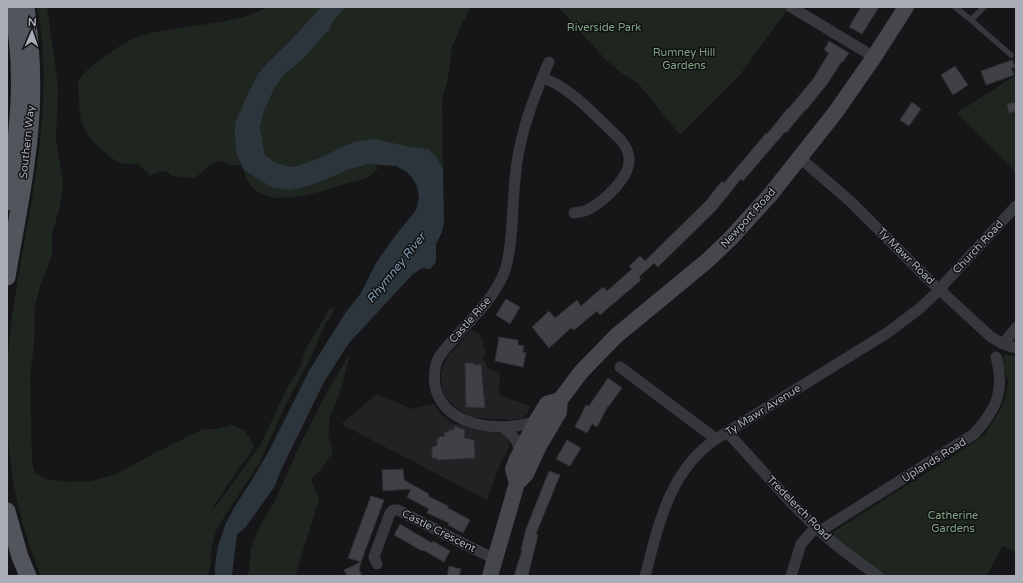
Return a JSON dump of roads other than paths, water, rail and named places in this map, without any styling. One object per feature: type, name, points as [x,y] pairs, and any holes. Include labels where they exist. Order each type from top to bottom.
[{"type":"main road","name":"Southern Way","points":[[7,202],[16,142],[19,94],[19,60],[12,7]]},
{"type":"main road","name":"Southern Way","points":[[7,276],[26,164],[31,113],[31,46],[26,7]]},
{"type":"main road","name":"Newport Road","points":[[490,576],[517,483],[526,474],[559,412],[560,400],[581,372],[616,336],[708,260],[730,239],[770,195],[835,113],[874,57],[906,7]]},
{"type":"main road","name":"Newport Road","points":[[517,483],[513,469],[536,422],[547,404],[560,400]]},
{"type":"main road","points":[[7,511],[28,576]]},
{"type":"main road","points":[[7,541],[18,576]]},
{"type":"street","points":[[791,7],[874,57]]},
{"type":"street","name":"Castle Rise","points":[[536,422],[524,426],[501,427],[473,423],[454,415],[439,398],[435,386],[435,372],[439,357],[488,302],[504,272],[509,247],[514,182],[519,147],[528,113],[549,62]]},
{"type":"street","points":[[542,78],[554,82],[567,90],[620,139],[625,146],[630,161],[628,170],[619,183],[600,202],[588,210],[574,213]]},
{"type":"street","name":"Ty Mawr Road","points":[[800,158],[850,201],[991,338],[1016,348]]},
{"type":"street","name":"Church Road","points":[[939,289],[1016,206]]},
{"type":"street","name":"Ty Mawr Avenue","points":[[645,576],[658,526],[677,482],[686,467],[700,450],[887,332],[919,309],[939,289]]},
{"type":"street","points":[[1003,344],[1016,328]]},
{"type":"street","name":"Uplands Road","points":[[791,576],[802,544],[818,529],[974,434],[988,418],[999,393],[1000,375],[996,357]]},
{"type":"street","points":[[620,367],[716,439]]},
{"type":"street","points":[[501,427],[510,432],[514,437],[520,453]]},
{"type":"street","name":"Tredelerch Road","points":[[727,432],[788,499],[818,529],[878,576]]},
{"type":"street","name":"Castle Crescent","points":[[377,564],[374,558],[390,513],[393,510],[398,510],[495,559]]},
{"type":"lane","points":[[955,7],[1011,54]]},
{"type":"lane","points":[[971,20],[984,7]]},
{"type":"water","name":"Rhymney River","points":[[321,7],[346,7],[333,21],[329,31],[306,56],[283,76],[274,89],[264,111],[260,128],[265,155],[276,163],[293,167],[317,159],[353,142],[374,139],[428,149],[436,156],[443,168],[444,221],[442,232],[436,244],[436,262],[430,269],[422,268],[412,275],[349,343],[324,382],[280,472],[275,486],[245,528],[237,534],[232,576],[215,576],[218,546],[225,525],[235,506],[269,451],[310,369],[346,312],[361,293],[376,263],[416,210],[419,198],[417,186],[413,179],[406,171],[396,166],[369,164],[350,169],[309,186],[289,190],[273,188],[244,170],[237,155],[235,123],[247,96],[258,74],[266,64],[289,42]]},
{"type":"park label","name":"Riverside Park","points":[[604,27]]},
{"type":"park label","name":"Rumney Hill Gardens","points":[[684,58]]},
{"type":"park label","name":"Catherine Gardens","points":[[953,521]]}]
